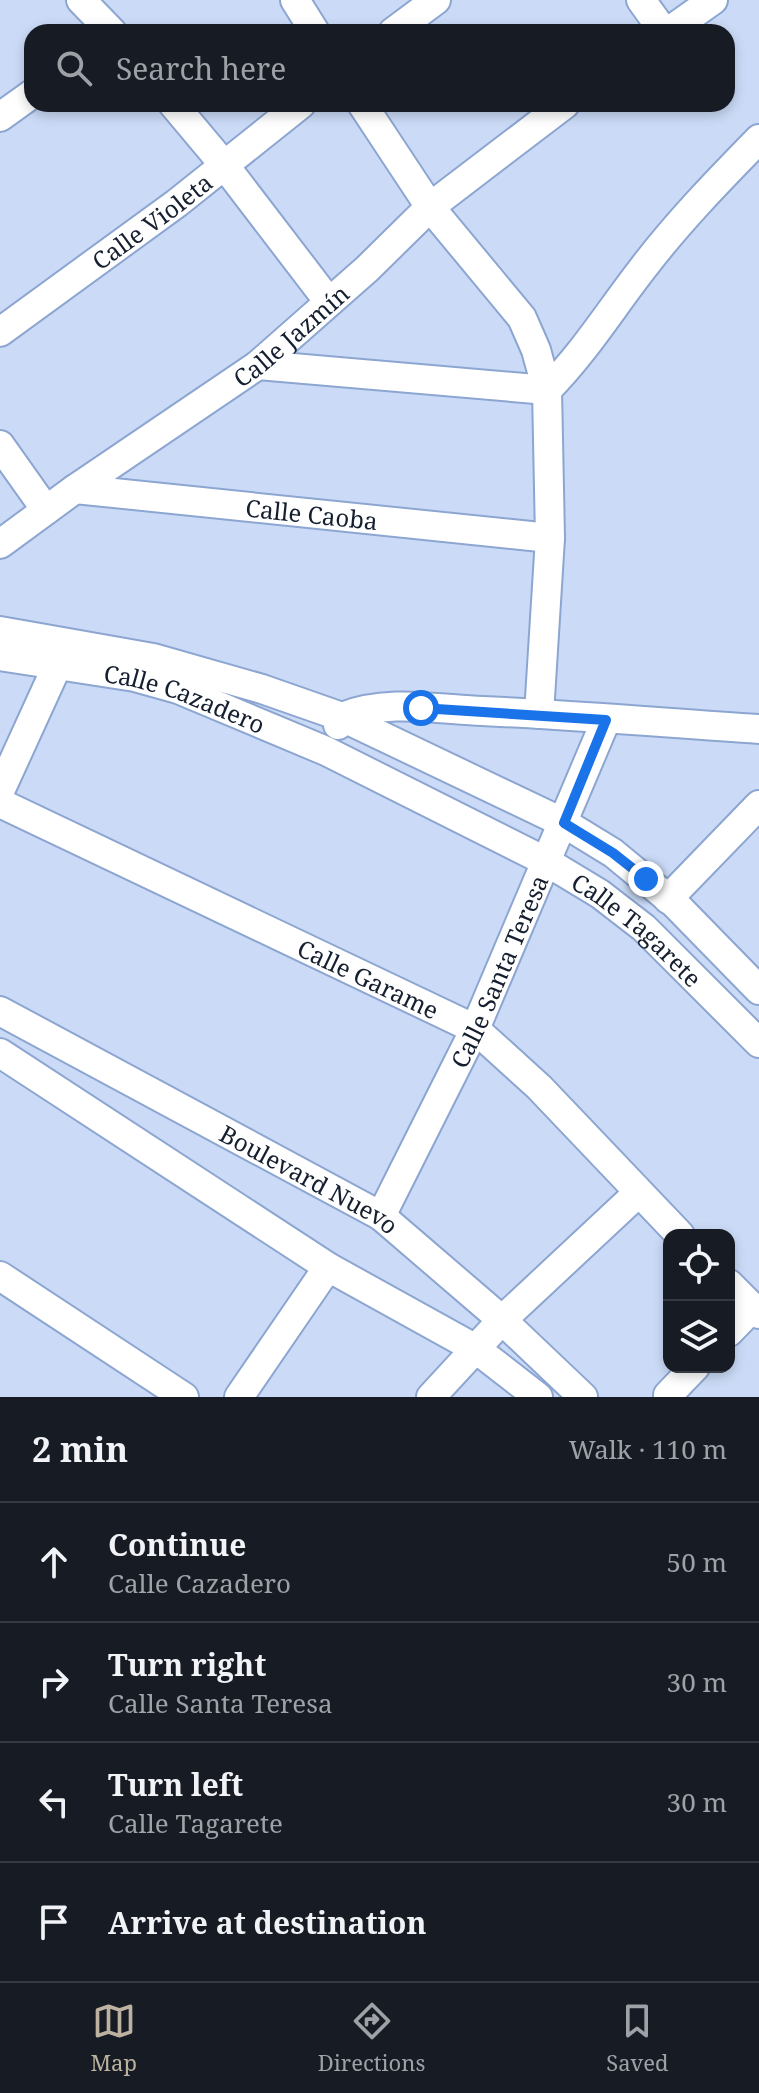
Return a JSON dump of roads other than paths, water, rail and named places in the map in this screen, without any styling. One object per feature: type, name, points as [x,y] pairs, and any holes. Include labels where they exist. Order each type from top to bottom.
[{"type":"street","points":[[81,0],[104,24]]},
{"type":"street","points":[[295,0],[310,24]]},
{"type":"street","points":[[404,24],[436,0]]},
{"type":"street","points":[[641,0],[660,24]]},
{"type":"street","points":[[678,24],[713,0]]},
{"type":"street","points":[[0,117],[24,100]]},
{"type":"street","points":[[180,112],[329,302]]},
{"type":"street","name":"Calle Violeta","points":[[0,332],[225,166],[291,112]]},
{"type":"street","points":[[367,112],[430,207],[522,318],[536,350],[547,390],[550,538],[539,714]]},
{"type":"street","name":"Calle Jazmín","points":[[0,544],[75,489],[258,365],[430,207],[555,112]]},
{"type":"street","points":[[258,365],[547,390],[572,366],[692,207],[759,139]]},
{"type":"street","points":[[0,445],[46,510]]},
{"type":"street","name":"Calle Caoba","points":[[75,489],[550,538]]},
{"type":"street","name":"Calle Cazadero","points":[[0,631],[178,689],[326,751]]},
{"type":"street","points":[[0,791],[60,652]]},
{"type":"street","name":"Calle Cazadero","points":[[0,656],[60,652],[153,658],[262,689],[342,717]]},
{"type":"street","points":[[326,751],[342,717],[357,711],[390,707],[759,729]]},
{"type":"street","name":"Calle Tagarete","points":[[342,717],[564,823],[613,853],[668,899],[759,990]]},
{"type":"street","name":"Calle Santa Teresa","points":[[381,1216],[475,1029],[606,720]]},
{"type":"street","name":"Calle Tagarete","points":[[326,751],[547,862],[600,894],[644,928],[759,1043]]},
{"type":"street","name":"Calle Garame","points":[[0,803],[475,1029],[539,1087],[674,1229]]},
{"type":"street","points":[[668,899],[759,805]]},
{"type":"street","name":"Boulevard Nuevo","points":[[0,1011],[381,1216],[502,1320],[583,1397]]},
{"type":"street","points":[[0,1053],[328,1267],[476,1349],[538,1397]]},
{"type":"street","points":[[431,1397],[502,1320],[638,1193]]},
{"type":"street","points":[[239,1397],[328,1267]]},
{"type":"street","points":[[0,1276],[184,1397]]},
{"type":"street","points":[[735,1290],[756,1310],[735,1327]]},
{"type":"street","points":[[668,1395],[689,1373]]}]
